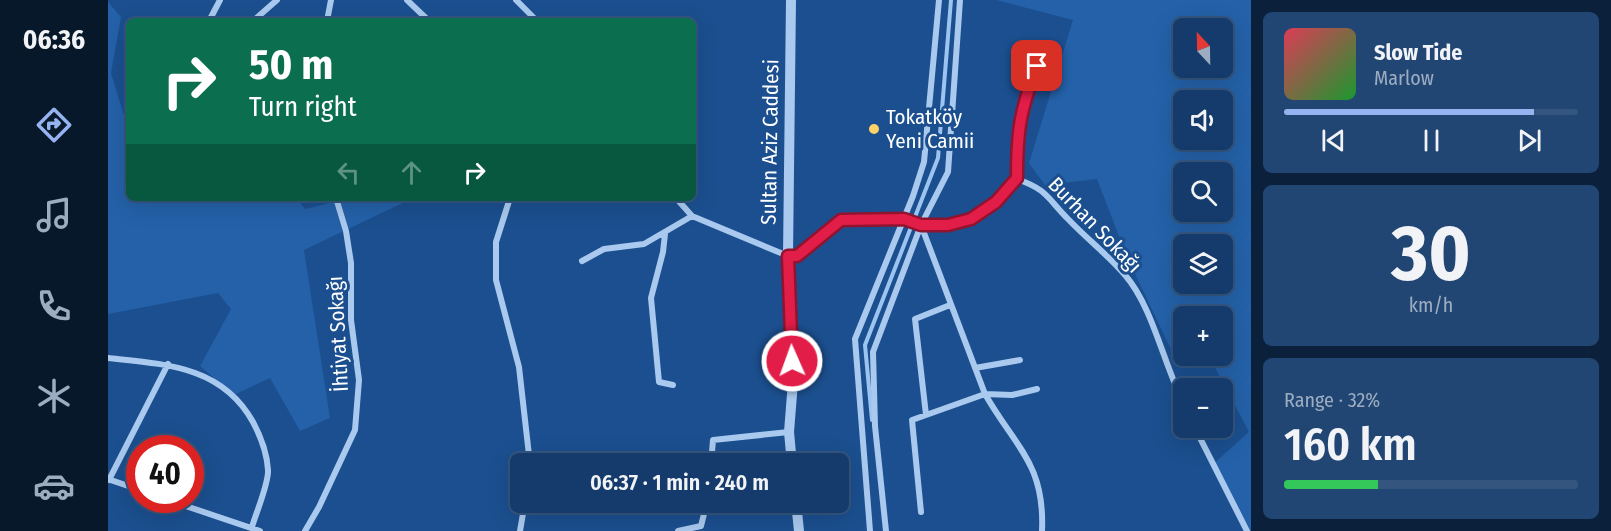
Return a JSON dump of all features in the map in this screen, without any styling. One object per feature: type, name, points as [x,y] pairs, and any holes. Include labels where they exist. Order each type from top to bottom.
[{"type":"street","points":[[211,18],[220,0]]},
{"type":"street","points":[[256,18],[277,0]]},
{"type":"street","points":[[328,18],[331,0]]},
{"type":"street","points":[[408,0],[426,18]]},
{"type":"street","points":[[516,0],[534,18]]},
{"type":"street","name":"Sultan Aziz Caddesi","points":[[791,0],[788,256],[793,382],[789,432],[791,453]]},
{"type":"street","points":[[870,531],[855,339],[904,219],[924,162],[939,0]]},
{"type":"street","points":[[886,531],[875,426],[873,352],[921,225],[948,172],[960,0]]},
{"type":"street","points":[[679,201],[692,216],[788,256],[797,256],[841,220],[904,219],[921,225],[948,225],[971,219],[996,202],[1017,178],[1017,132],[1022,106],[1037,66]]},
{"type":"street","name":"Burhan Sokağı","points":[[1017,178],[1040,187],[1067,218],[1126,276],[1159,341],[1173,384]]},
{"type":"street","name":"İhtiyat Sokağı","points":[[305,531],[319,507],[355,430],[359,381],[351,320],[351,263],[346,231],[337,201]]},
{"type":"street","points":[[509,201],[496,242],[496,280],[519,367],[529,453]]},
{"type":"street","points":[[582,261],[604,249],[644,244],[665,234],[692,216]]},
{"type":"street","points":[[921,225],[985,394],[999,419],[1011,430],[1037,477],[1043,509],[1042,531]]},
{"type":"street","points":[[665,234],[663,252],[651,298],[659,382],[673,385]]},
{"type":"street","points":[[927,416],[915,319],[950,305]]},
{"type":"street","points":[[108,358],[168,364],[213,379],[243,404],[263,440],[269,472],[252,527]]},
{"type":"street","points":[[975,368],[1020,360]]},
{"type":"street","points":[[126,485],[109,480],[168,364]]},
{"type":"street","points":[[921,512],[912,420],[985,394],[1011,395],[1036,389]]},
{"type":"street","points":[[712,453],[713,440],[789,432]]},
{"type":"street","points":[[1200,438],[1247,531]]},
{"type":"street","points":[[204,512],[260,531]]},
{"type":"street","points":[[520,531],[523,513]]},
{"type":"street","points":[[678,531],[701,526],[704,513]]},
{"type":"street","points":[[797,513],[799,531]]},
{"type":"shaded area","points":[[996,0],[1251,0],[1251,531],[1245,531],[1213,464],[1249,432],[1233,402],[1233,378],[1221,378],[1214,366],[1233,366],[1233,306],[1173,306],[1173,354],[1127,257],[1097,179],[1045,185],[1029,163],[1073,20]]},
{"type":"shaded area","points":[[108,2],[121,17],[111,73],[126,122],[126,201],[298,201],[305,209],[338,201],[407,201],[304,250],[330,418],[300,431],[270,378],[234,395],[200,366],[231,309],[218,293],[108,314]]},
{"type":"waterway","points":[[872,420],[865,345],[938,158],[951,0]]},
{"type":"place","name":"Tokatköy Yeni Camii","points":[[874,129]]},
{"type":"route","points":[[792,361],[788,256],[797,256],[811,247],[841,220],[904,219],[921,225],[948,225],[971,219],[996,202],[1017,178],[1017,132],[1022,106],[1037,66]]}]
